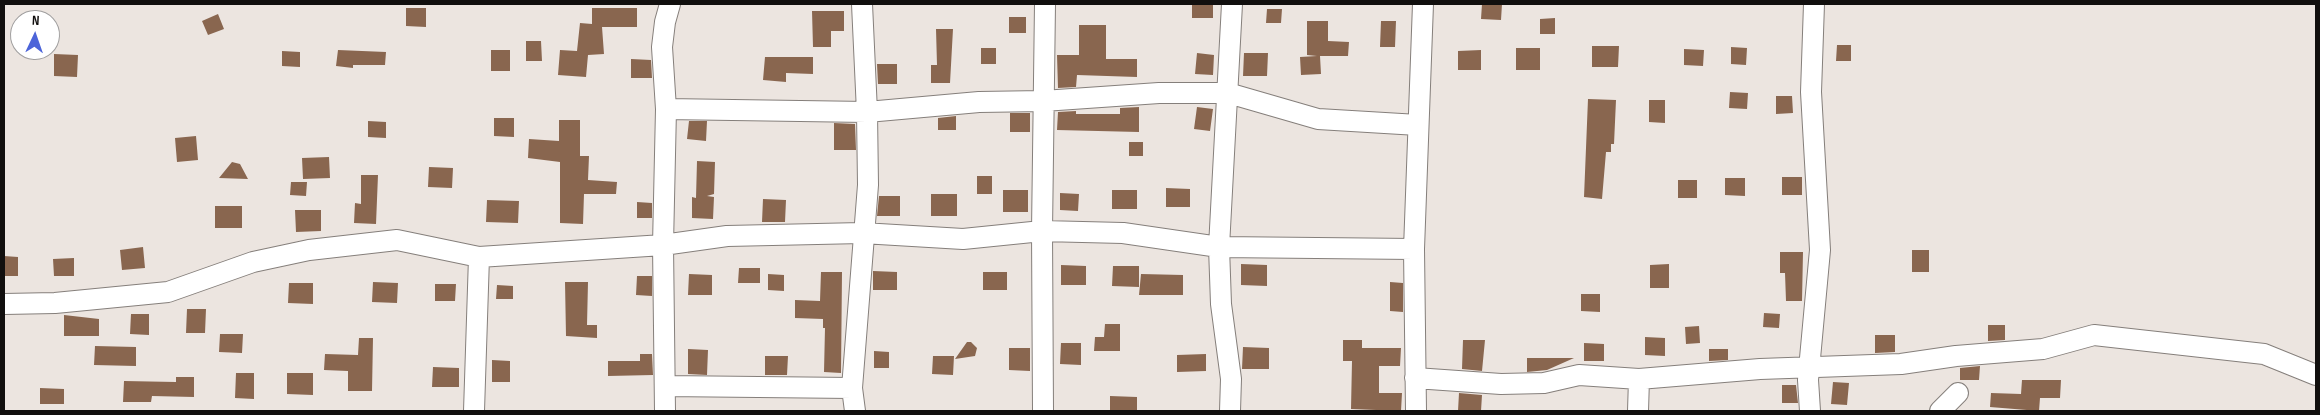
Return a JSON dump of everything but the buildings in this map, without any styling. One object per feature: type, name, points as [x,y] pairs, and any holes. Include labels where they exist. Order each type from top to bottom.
[{"type":"street","points":[[665,411],[663,246],[666,109],[662,47],[665,22],[670,4]]},
{"type":"street","points":[[855,411],[852,388],[862,233],[868,185],[862,4]]},
{"type":"street","points":[[1043,411],[1042,231],[1045,4]]},
{"type":"street","points":[[1230,411],[1230,379],[1221,304],[1219,247],[1232,4]]},
{"type":"street","points":[[1416,411],[1414,249],[1423,4]]},
{"type":"street","points":[[1810,411],[1808,380],[1811,368],[1820,250],[1811,92],[1814,4]]},
{"type":"street","points":[[666,109],[867,112],[979,102],[1228,93],[1318,119],[1418,125]]},
{"type":"street","points":[[4,304],[55,303],[168,292],[254,262],[309,250],[397,240],[479,257],[663,246],[727,236],[862,233],[963,239],[1042,231],[1122,233],[1219,247],[1414,249]]},
{"type":"street","points":[[474,411],[479,257]]},
{"type":"street","points":[[1416,378],[1501,384],[1544,383],[1579,374],[1639,380],[1760,369],[1901,364],[1956,356],[2043,349],[2094,335],[2264,354],[2316,375]]},
{"type":"street","points":[[1638,411],[1639,380]]},
{"type":"street","points":[[665,386],[852,388]]},
{"type":"street","points":[[1940,411],[1958,393]]}]
